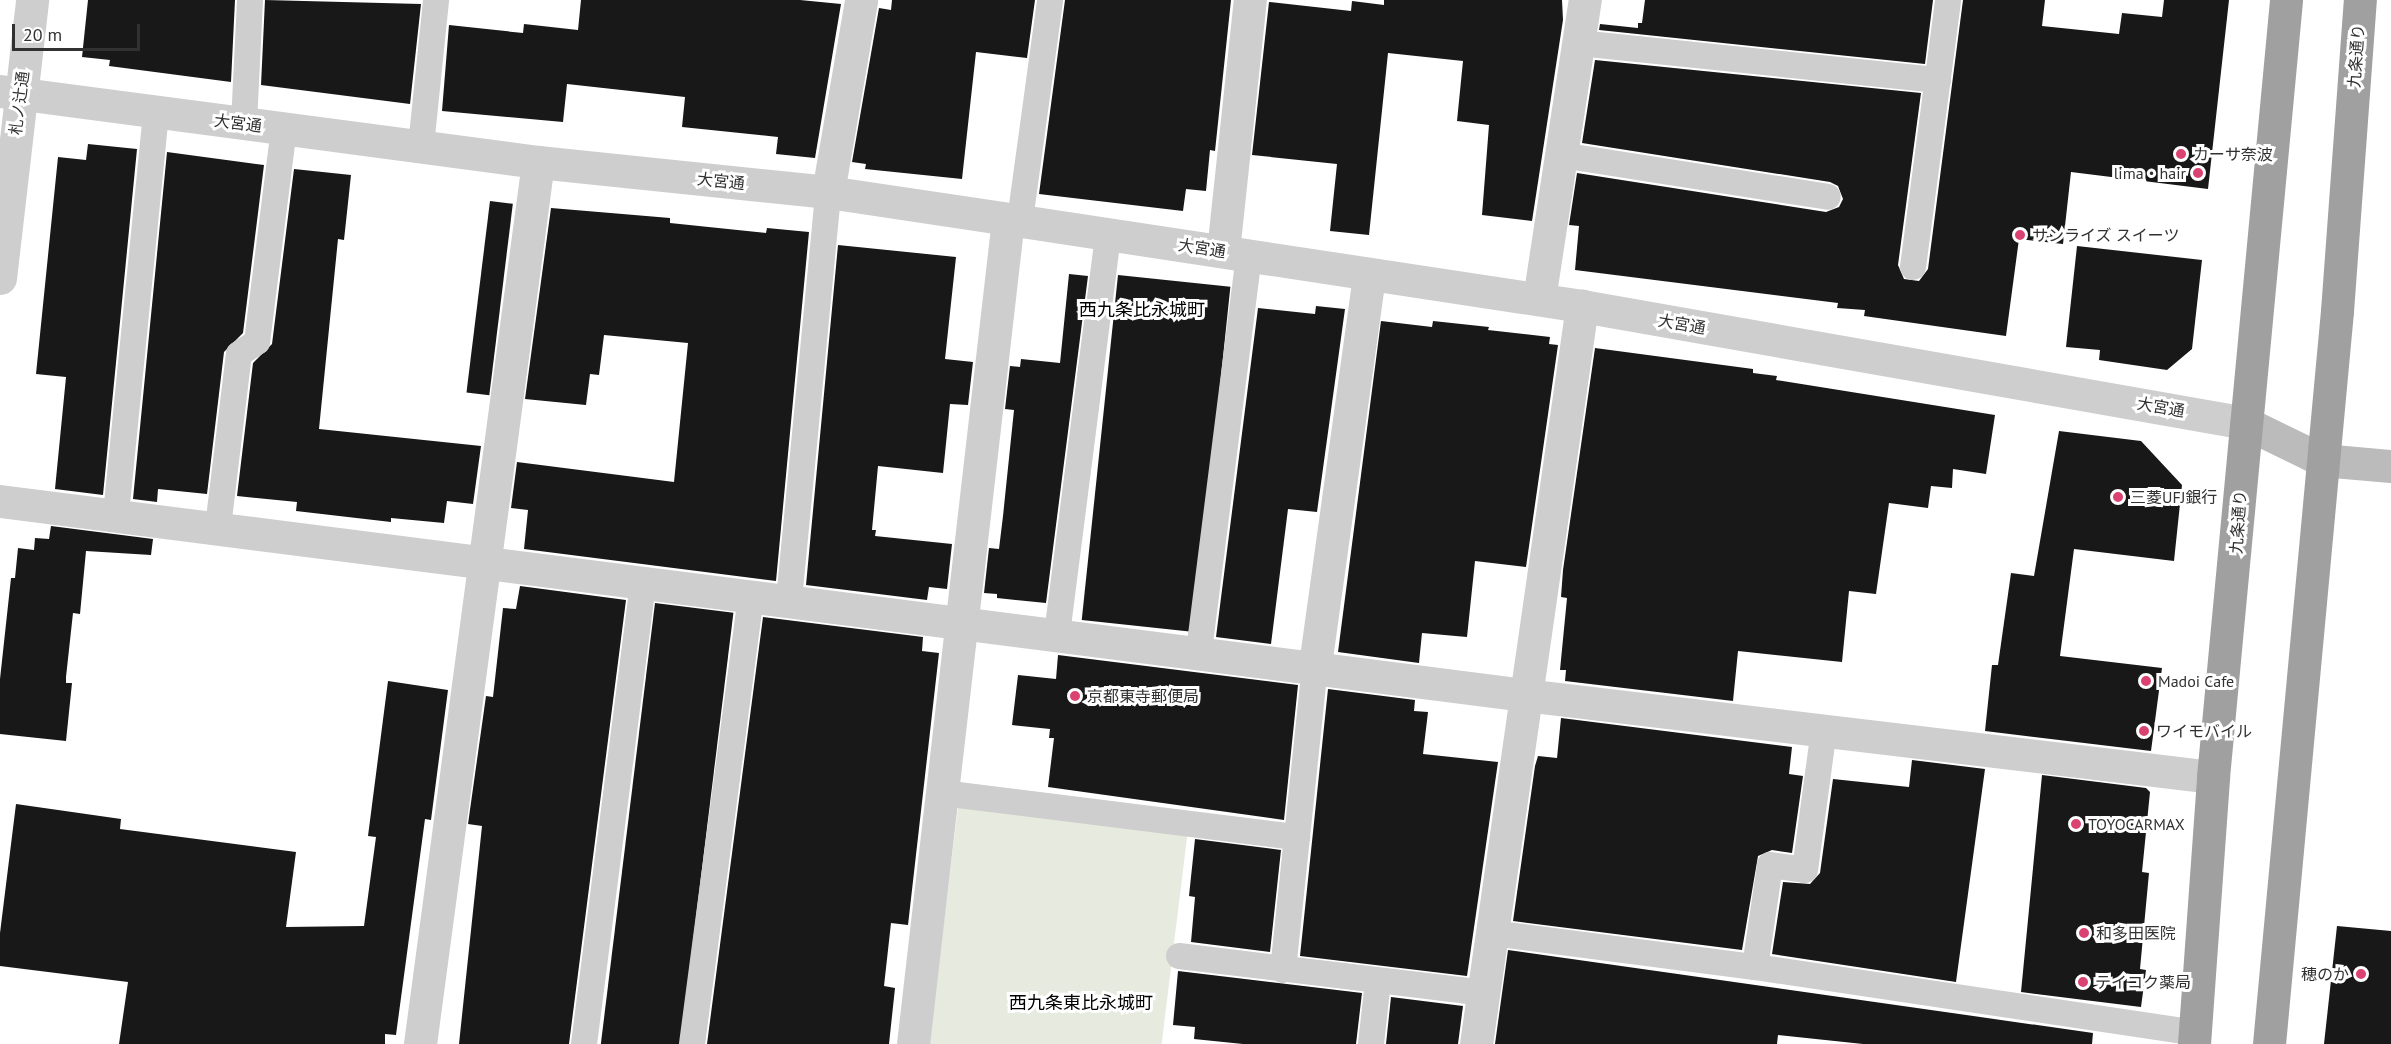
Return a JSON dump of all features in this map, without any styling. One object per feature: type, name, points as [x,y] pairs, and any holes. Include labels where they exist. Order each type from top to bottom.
[{"type":"highway","name":"九条通り","points":[[2194,1038],[2213,777],[2286,0]]},
{"type":"highway","name":"九条通り","points":[[2269,1044],[2337,311],[2360,0]]},
{"type":"main road","name":"大宮通","points":[[2246,423],[2322,460],[2391,466]]},
{"type":"street","name":"札ノ辻通","points":[[0,278],[10,92],[32,0]]},
{"type":"street","points":[[828,192],[861,0]]},
{"type":"street","points":[[1236,253],[1250,0]]},
{"type":"street","points":[[1539,300],[1585,0]]},
{"type":"street","name":"大宮通","points":[[10,92],[538,162],[828,192],[1582,306],[2246,423]]},
{"type":"street","points":[[420,1044],[538,162]]},
{"type":"street","points":[[913,1044],[962,622],[1014,220]]},
{"type":"street","points":[[1315,665],[1369,274]]},
{"type":"street","points":[[1476,1044],[1524,694],[1582,306]]},
{"type":"street","points":[[0,501],[1315,665],[1524,694],[2213,777]]},
{"type":"lane","points":[[244,123],[249,0]]},
{"type":"lane","points":[[421,146],[436,0]]},
{"type":"lane","points":[[1014,220],[1050,0]]},
{"type":"lane","points":[[1913,267],[1948,0]]},
{"type":"lane","points":[[1579,43],[1938,80]]},
{"type":"lane","points":[[116,514],[156,113]]},
{"type":"lane","points":[[218,527],[239,354],[257,342],[284,128]]},
{"type":"lane","points":[[1561,154],[1828,197]]},
{"type":"lane","points":[[789,600],[828,192]]},
{"type":"lane","points":[[1057,634],[1108,234]]},
{"type":"lane","points":[[1199,651],[1236,253]]},
{"type":"lane","points":[[584,1044],[644,581]]},
{"type":"lane","points":[[692,1044],[751,595]]},
{"type":"lane","points":[[1283,970],[1315,665]]},
{"type":"lane","points":[[1755,968],[1770,865],[1804,870],[1824,730]]},
{"type":"lane","points":[[942,793],[1297,837]]},
{"type":"lane","points":[[1492,933],[1755,968],[2194,1038]]},
{"type":"lane","points":[[1179,956],[1483,993]]},
{"type":"lane","points":[[1371,1044],[1378,981]]},
{"type":"shaded area","points":[[958,807],[1187,835],[1162,1044],[929,1044]]},
{"type":"building","points":[[88,0],[235,0],[231,82],[109,66],[110,60],[82,57]]},
{"type":"building","points":[[265,0],[421,4],[410,104],[261,85]]},
{"type":"building","points":[[581,0],[800,0],[841,4],[815,158],[776,154],[778,137],[682,127],[685,97],[567,84],[563,122],[442,111],[449,25],[523,33],[524,24],[578,30]]},
{"type":"building","points":[[892,0],[1035,0],[1027,58],[976,52],[962,179],[865,169],[866,164],[852,162],[879,8],[891,10]]},
{"type":"building","points":[[1065,0],[1231,0],[1215,151],[1210,150],[1206,191],[1186,189],[1183,211],[1039,194]]},
{"type":"building","points":[[1384,0],[1562,0],[1563,20],[1532,221],[1482,215],[1489,125],[1457,121],[1463,61],[1388,53],[1369,235],[1330,231],[1337,164],[1252,155],[1269,2],[1351,11],[1352,1],[1384,5]]},
{"type":"building","points":[[1645,0],[1933,0],[1925,64],[1599,30],[1600,24],[1638,28],[1638,23],[1642,23]]},
{"type":"building","points":[[1963,0],[2045,0],[2042,26],[2119,34],[2122,13],[2162,17],[2164,0],[2229,0],[2208,189],[2071,172],[2063,244],[2019,239],[2006,336],[1864,316],[1865,310],[1837,308],[1838,303],[1575,270],[1579,226],[1569,225],[1577,173],[1826,212],[1839,207],[1843,199],[1838,186],[1830,182],[1582,143],[1595,60],[1921,93],[1898,265],[1904,279],[1919,281],[1928,269]]},
{"type":"building","points":[[88,144],[137,149],[103,495],[55,489],[66,377],[36,374],[58,157],[86,160]]},
{"type":"building","points":[[167,152],[264,165],[243,333],[224,352],[207,494],[158,489],[157,502],[133,499]]},
{"type":"building","points":[[294,169],[351,175],[344,240],[338,239],[319,429],[481,446],[473,504],[447,501],[444,523],[391,518],[391,522],[296,511],[297,502],[237,496],[253,363],[272,344]]},
{"type":"building","points":[[490,201],[513,204],[489,395],[466,393]]},
{"type":"building","points":[[551,208],[670,218],[670,223],[766,233],[767,228],[809,232],[776,581],[524,549],[528,510],[511,508],[517,462],[674,482],[688,343],[604,335],[599,375],[590,374],[586,405],[525,399]]},
{"type":"building","points":[[838,245],[956,257],[945,359],[973,362],[968,405],[950,404],[943,473],[878,466],[872,530],[876,530],[875,536],[952,544],[947,589],[929,587],[927,600],[806,585]]},
{"type":"building","points":[[2077,246],[2202,260],[2192,349],[2167,370],[2099,360],[2100,350],[2066,347]]},
{"type":"building","points":[[1069,274],[1088,276],[1046,603],[997,598],[997,594],[984,593],[989,548],[999,549],[1003,516],[1014,410],[1005,409],[1010,366],[1020,367],[1021,359],[1060,363]]},
{"type":"building","points":[[1118,275],[1230,287],[1194,632],[1082,620]]},
{"type":"building","points":[[1316,306],[1345,309],[1317,512],[1288,509],[1271,644],[1216,637],[1258,308],[1315,314]]},
{"type":"building","points":[[1381,321],[1432,327],[1433,321],[1489,327],[1488,330],[1550,337],[1549,344],[1558,345],[1526,567],[1475,561],[1467,637],[1422,633],[1419,663],[1338,652]]},
{"type":"building","points":[[1595,348],[1753,369],[1753,373],[1777,376],[1776,380],[1995,415],[1986,474],[1953,469],[1952,488],[1931,486],[1928,508],[1889,503],[1876,594],[1849,591],[1842,662],[1738,651],[1733,701],[1565,681],[1566,670],[1560,670],[1567,598],[1561,597],[1563,570]]},
{"type":"building","points":[[2059,431],[2141,441],[2182,485],[2174,561],[2074,549],[2060,656],[2162,668],[2151,751],[1985,731],[1992,665],[1998,665],[2011,573],[2034,576]]},
{"type":"building","points":[[51,526],[153,539],[151,555],[86,551],[80,614],[73,613],[66,677],[66,683],[72,683],[66,741],[0,734],[0,679],[11,578],[15,578],[18,548],[34,550],[35,538],[49,539]]},
{"type":"building","points":[[520,586],[626,600],[569,1044],[459,1044],[482,826],[468,824],[486,696],[493,697],[503,608],[516,609]]},
{"type":"building","points":[[655,603],[733,613],[680,1044],[601,1044]]},
{"type":"building","points":[[763,617],[923,637],[922,651],[939,653],[908,925],[891,923],[884,986],[895,988],[889,1044],[707,1044]]},
{"type":"building","points":[[1058,655],[1298,685],[1284,820],[1048,787],[1054,738],[1049,738],[1050,729],[1012,725],[1018,675],[1056,679]]},
{"type":"building","points":[[388,681],[448,690],[431,820],[425,819],[396,1035],[385,1034],[385,1044],[119,1044],[128,982],[0,966],[0,933],[16,804],[121,819],[120,829],[296,852],[286,927],[364,926],[376,837],[368,836]]},
{"type":"building","points":[[1328,689],[1415,700],[1414,711],[1428,712],[1423,754],[1498,762],[1467,976],[1300,956]]},
{"type":"building","points":[[1561,718],[1792,747],[1789,774],[1803,776],[1792,853],[1772,850],[1758,856],[1742,950],[1513,921],[1535,766],[1538,756],[1557,758]]},
{"type":"building","points":[[1912,760],[1985,769],[1956,982],[1772,954],[1783,882],[1810,884],[1820,873],[1833,779],[1909,787]]},
{"type":"building","points":[[2042,775],[2146,788],[2150,792],[2142,872],[2149,873],[2140,969],[2146,970],[2141,1007],[2021,992]]},
{"type":"building","points":[[1195,839],[1281,850],[1270,952],[1191,942],[1195,897],[1189,896]]},
{"type":"building","points":[[2337,926],[2391,931],[2391,1044],[2324,1044]]},
{"type":"building","points":[[1508,950],[2093,1033],[2092,1044],[1863,1044],[1778,1035],[1777,1044],[1495,1044]]},
{"type":"building","points":[[1178,971],[1362,993],[1356,1044],[1243,1044],[1194,1039],[1195,1027],[1173,1025]]},
{"type":"building","points":[[1391,997],[1463,1006],[1458,1044],[1386,1044]]},
{"type":"place","name":"カーサ奈波","points":[[2181,154]]},
{"type":"place","name":"lima・hair","points":[[2198,173]]},
{"type":"place","name":"サンライズ スイーツ","points":[[2020,235]]},
{"type":"place","name":"三菱UFJ銀行","points":[[2118,497]]},
{"type":"place","name":"Madoi Cafe","points":[[2146,681]]},
{"type":"place","name":"京都東寺郵便局","points":[[1075,696]]},
{"type":"place","name":"ワイモバイル","points":[[2144,731]]},
{"type":"place","name":"TOYOCARMAX","points":[[2076,824]]},
{"type":"place","name":"和多田医院","points":[[2084,933]]},
{"type":"place","name":"穂のか","points":[[2361,974]]},
{"type":"place","name":"テイコク薬局","points":[[2083,982]]},
{"type":"district","name":"西九条比永城町","points":[[1142,310]]},
{"type":"district","name":"西九条東比永城町","points":[[1081,1003]]}]
